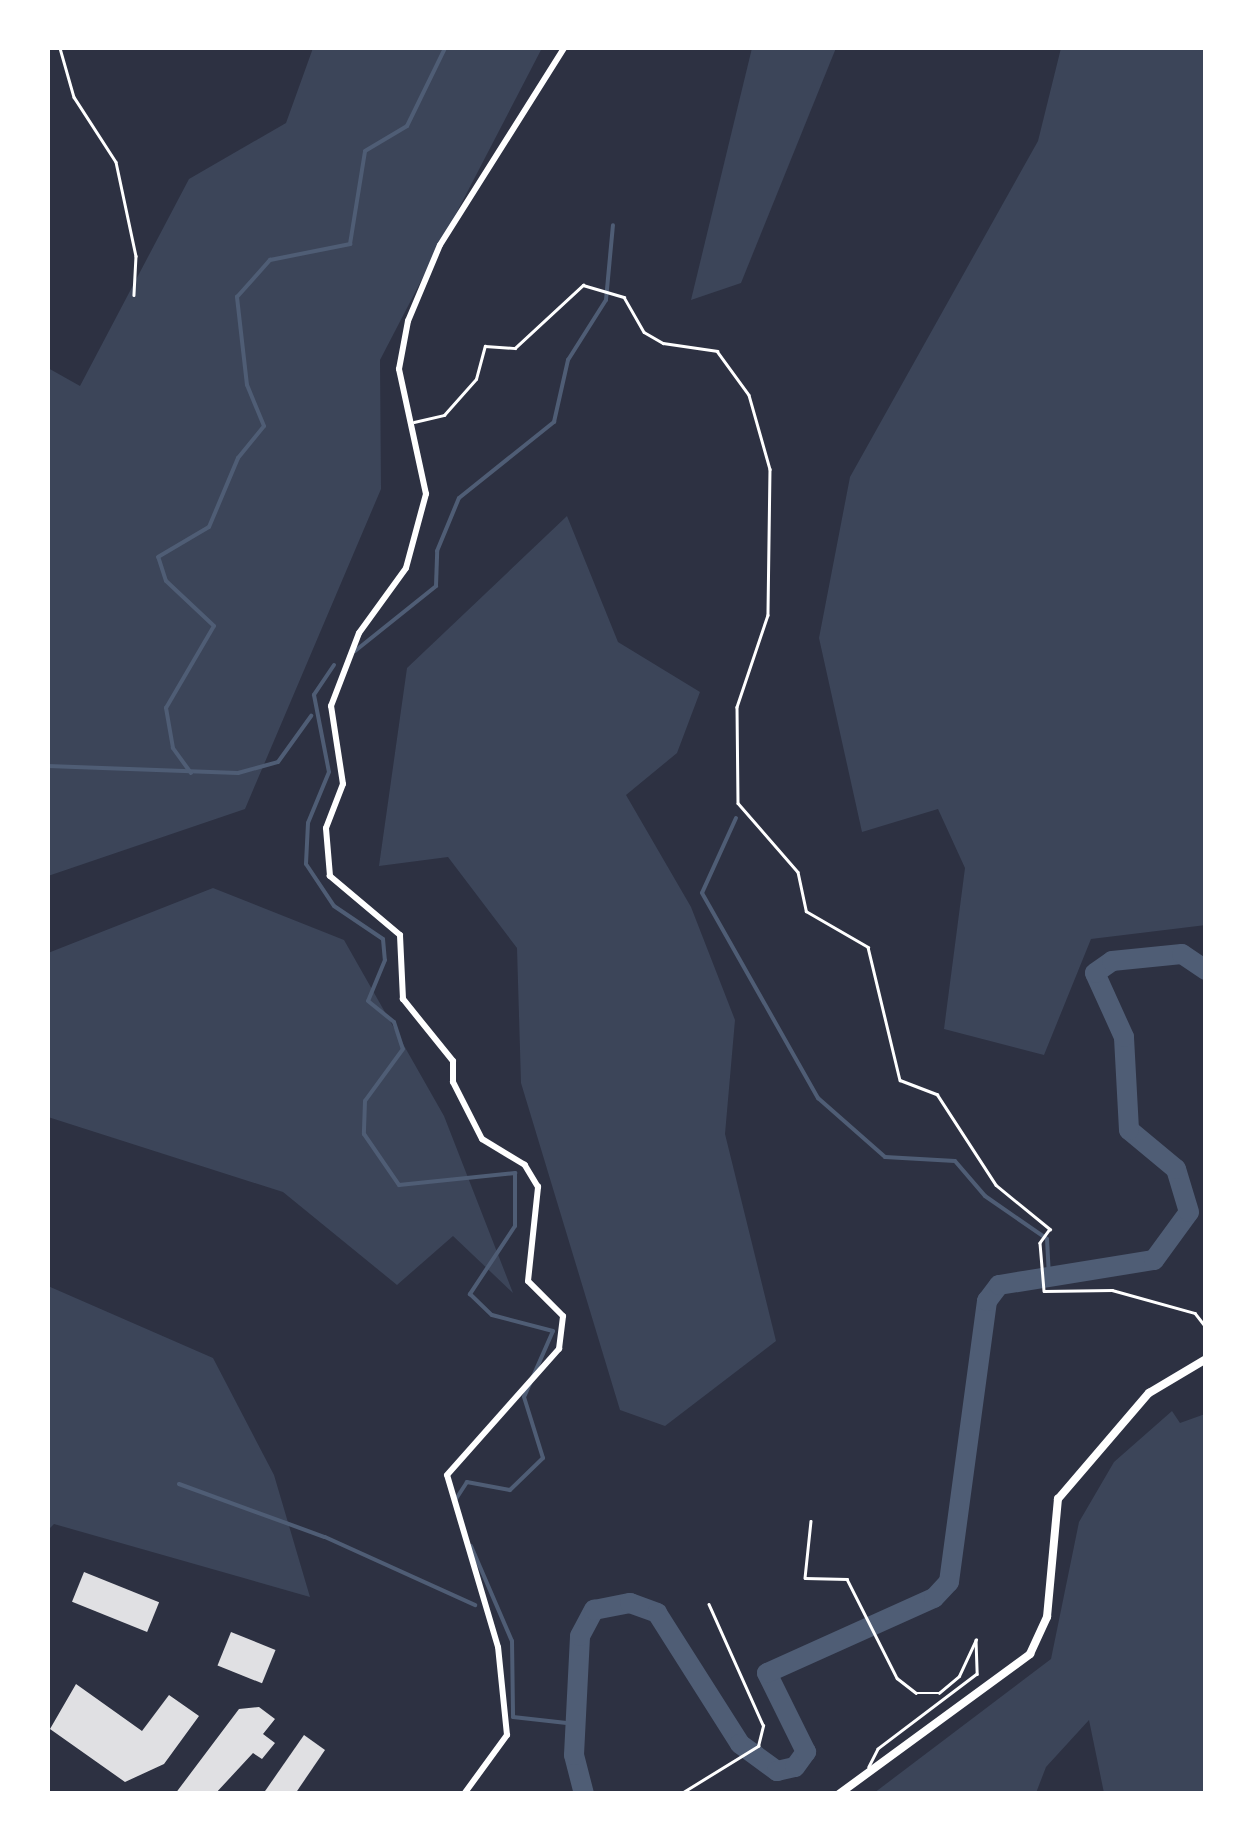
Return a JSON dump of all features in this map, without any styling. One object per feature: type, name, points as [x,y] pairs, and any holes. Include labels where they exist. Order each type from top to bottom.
[{"type":"street","points":[[464,1794],[507,1735],[498,1647],[447,1475],[533,1379],[564,1333],[563,1316],[528,1281],[538,1186],[526,1165],[482,1139],[453,1082],[453,1061],[403,999],[400,935],[330,876],[323,856],[343,784],[331,706],[336,676],[406,568],[426,494],[399,368],[408,321],[440,245],[564,48]]},
{"type":"street","points":[[839,1794],[1030,1654],[1046,1617],[1058,1499],[1149,1393],[1206,1359]]},
{"type":"street","points":[[384,1794],[404,1794]]},
{"type":"lane","points":[[60,48],[74,97],[116,162],[136,256],[134,295]]},
{"type":"lane","points":[[411,422],[444,415],[476,379],[485,346],[514,348],[571,292],[601,290],[615,294],[663,343],[717,351],[749,395],[770,469],[768,615],[737,707],[738,803],[798,872],[806,912],[868,947],[900,1080],[937,1094],[996,1185],[1047,1231],[1044,1291],[1112,1290],[1195,1313],[1206,1327]]},
{"type":"lane","points":[[810,1521],[805,1578],[847,1579],[890,1664],[916,1693],[939,1693],[959,1676],[976,1640],[977,1674],[878,1749],[864,1778]]},
{"type":"lane","points":[[680,1794],[758,1746],[756,1704],[709,1605]]},
{"type":"shaded area","points":[[313,48],[542,48],[380,360],[381,489],[245,809],[48,876],[48,368],[80,386],[189,179],[286,123]]},
{"type":"shaded area","points":[[752,48],[836,48],[741,283],[691,300]]},
{"type":"shaded area","points":[[1061,48],[1205,48],[1206,925],[1091,939],[1044,1055],[944,1029],[965,868],[938,809],[862,832],[819,638],[850,477],[1038,141]]},
{"type":"shaded area","points":[[567,516],[618,642],[700,692],[677,753],[626,795],[691,907],[735,1020],[725,1134],[776,1341],[665,1426],[620,1410],[521,1083],[517,948],[448,857],[379,866],[407,668]]},
{"type":"shaded area","points":[[213,888],[344,940],[444,1116],[513,1293],[453,1236],[397,1285],[283,1192],[48,1117],[48,953]]},
{"type":"shaded area","points":[[48,1286],[213,1358],[274,1475],[310,1597],[54,1524],[48,1530]]},
{"type":"shaded area","points":[[1172,1411],[1180,1423],[1205,1414],[1205,1793],[1104,1793],[1089,1720],[1046,1767],[1036,1793],[874,1793],[1051,1659],[1079,1522],[1114,1462]]},
{"type":"building","points":[[84,1572],[159,1602],[147,1632],[72,1602]]},
{"type":"building","points":[[231,1632],[276,1650],[262,1683],[218,1665]]},
{"type":"building","points":[[76,1684],[142,1731],[169,1695],[199,1716],[164,1764],[125,1782],[50,1729]]},
{"type":"building","points":[[259,1707],[275,1719],[263,1734],[275,1743],[262,1759],[253,1753],[215,1794],[175,1794],[239,1709]]},
{"type":"building","points":[[304,1735],[325,1750],[295,1794],[263,1794]]},
{"type":"waterway","points":[[191,773],[173,748],[166,708],[214,626],[166,581],[158,557],[209,527],[238,458],[264,426],[247,385],[237,297],[270,260],[350,244],[365,151],[407,126],[445,48]]},
{"type":"waterway","points":[[355,651],[436,586],[437,551],[459,498],[554,422],[568,360],[606,300],[613,225]]},
{"type":"waterway","points":[[334,665],[314,695],[329,772],[308,823],[306,864],[334,906],[383,939],[385,960],[368,1001],[394,1022],[403,1049],[365,1101],[364,1134],[399,1185],[515,1173],[515,1226],[470,1294],[492,1315],[553,1331],[524,1397],[543,1458],[510,1490],[467,1482],[456,1499]]},
{"type":"waterway","points":[[48,766],[238,773],[278,762],[311,716]]},
{"type":"waterway","points":[[736,818],[702,893],[818,1098],[885,1157],[955,1161],[985,1196],[1047,1239],[1049,1278]]},
{"type":"waterway","points":[[584,1794],[574,1755],[580,1636],[594,1610],[630,1603],[657,1613],[740,1744],[777,1771],[795,1767],[806,1752],[767,1673],[934,1598],[949,1582],[987,1301],[999,1285],[1154,1260],[1189,1212],[1176,1169],[1129,1130],[1124,1037],[1095,973],[1112,961],[1182,954],[1206,970]]},
{"type":"waterway","points":[[179,1484],[325,1537],[475,1605]]},
{"type":"waterway","points":[[471,1546],[512,1641],[513,1717],[576,1724]]}]
